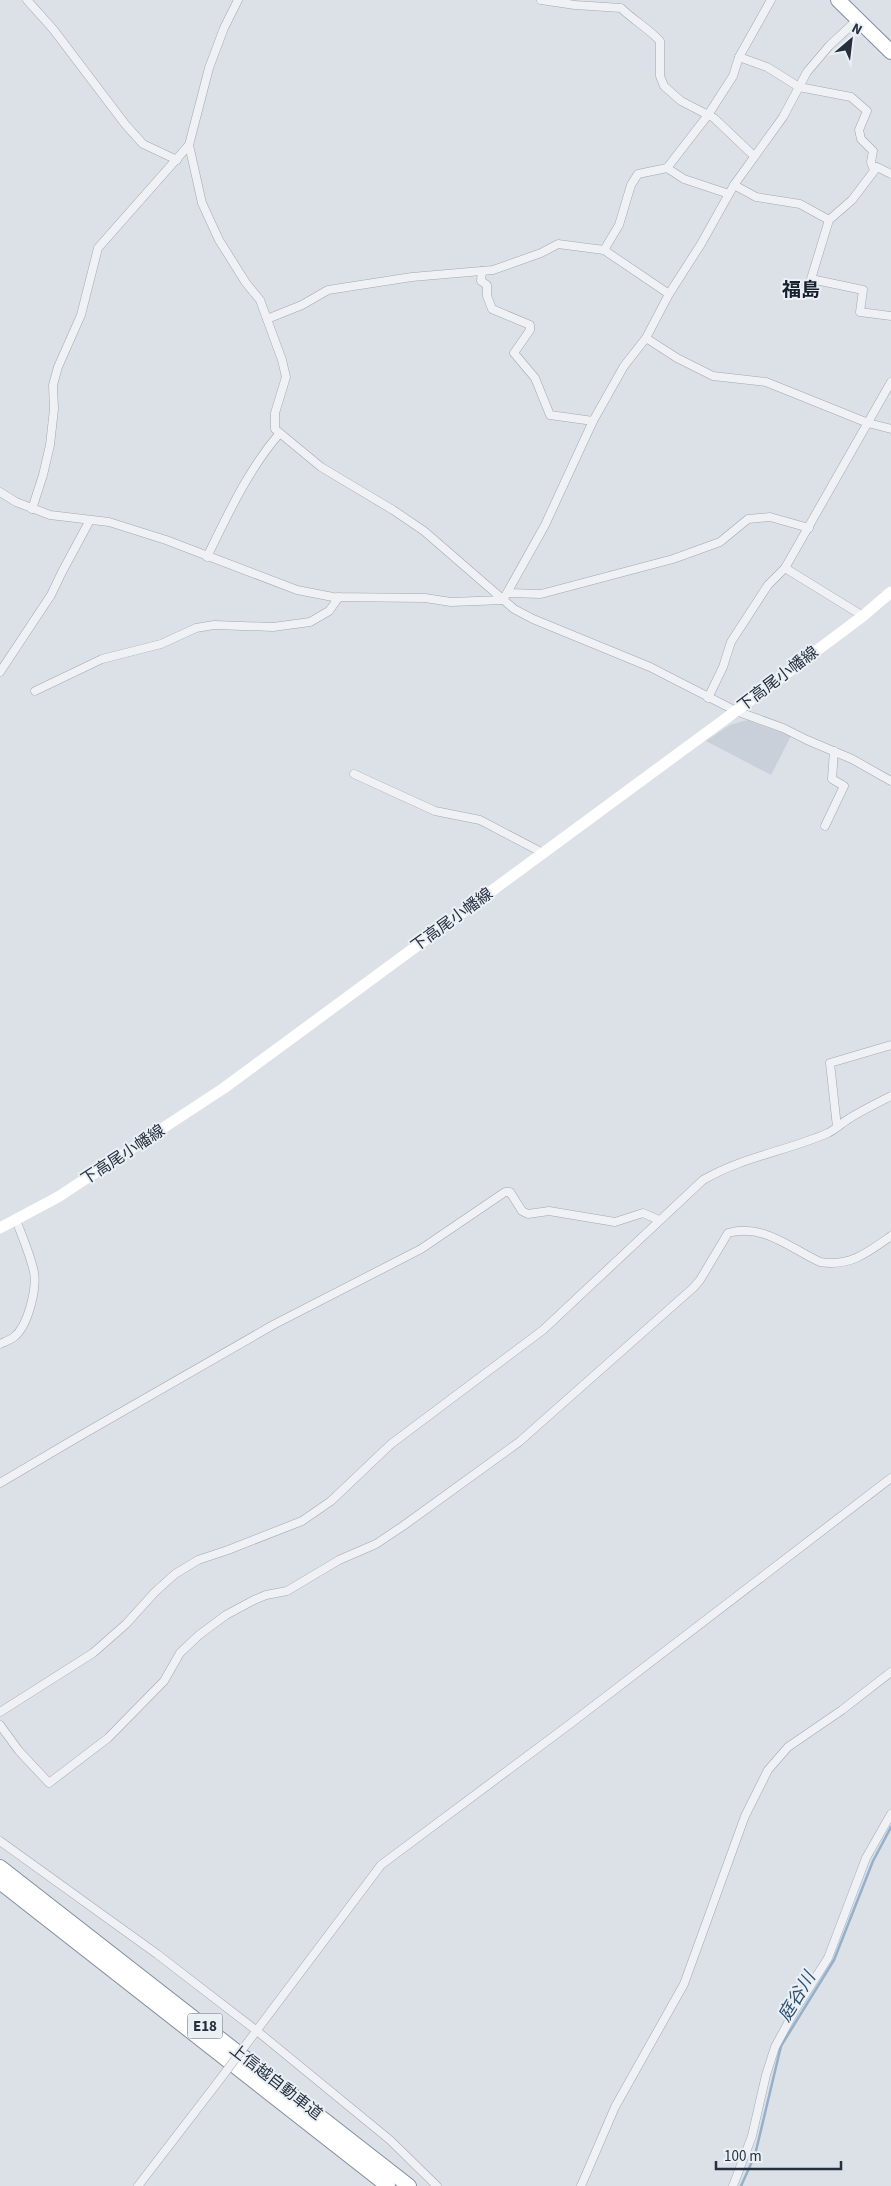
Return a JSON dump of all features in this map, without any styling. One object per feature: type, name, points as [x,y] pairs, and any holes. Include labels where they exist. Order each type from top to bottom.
[{"type":"highway","points":[[838,0],[891,52]]},
{"type":"highway","name":"上信越自動車道","points":[[0,1866],[409,2186]]},
{"type":"highway","name":"上信越自動車道","points":[[0,1882],[388,2186]]},
{"type":"main road","name":"下高尾小幡線","points":[[0,1228],[89,1177],[224,1088],[736,711],[863,616],[891,592]]},
{"type":"street","points":[[27,0],[53,28],[125,124],[143,144],[177,160]]},
{"type":"street","points":[[32,509],[44,475],[50,445],[54,409],[53,385],[58,367],[81,314],[98,248],[189,145],[209,68],[224,28],[238,0]]},
{"type":"street","points":[[541,0],[575,5],[620,4],[630,17],[651,31],[660,41],[660,76],[664,86],[681,101],[714,118],[754,156]]},
{"type":"street","points":[[604,250],[619,225],[631,186],[638,174],[667,168],[708,115],[732,76],[739,57],[771,0]]},
{"type":"street","points":[[503,600],[545,525],[593,421],[624,366],[646,338],[669,294],[701,244],[734,184],[783,117],[807,72],[829,46],[858,18]]},
{"type":"street","points":[[739,57],[767,67],[799,86],[851,97],[864,106],[867,111],[858,130],[861,139],[874,151],[871,162],[874,170]]},
{"type":"street","points":[[189,145],[202,203],[219,240],[246,283],[260,300],[282,360],[286,376],[274,422],[275,429],[279,434],[349,486],[393,510],[424,531],[514,609],[533,619],[650,667],[736,711],[783,728],[852,758],[891,781]]},
{"type":"street","points":[[891,174],[877,167],[852,200],[829,220],[811,279],[863,290],[860,312],[891,316]]},
{"type":"street","points":[[667,168],[684,178],[729,194]]},
{"type":"street","points":[[734,184],[756,197],[800,204],[829,220]]},
{"type":"street","points":[[267,319],[302,305],[328,290],[412,277],[493,270],[541,253],[558,244],[604,250],[669,294]]},
{"type":"street","points":[[482,271],[481,281],[487,285],[487,296],[492,309],[530,325],[530,330],[514,353],[535,378],[550,415],[593,421]]},
{"type":"street","points":[[646,338],[713,376],[766,382],[868,423],[891,429]]},
{"type":"street","points":[[708,698],[723,667],[731,642],[768,585],[785,568],[891,382]]},
{"type":"street","points":[[207,557],[235,500],[259,460],[279,434]]},
{"type":"street","points":[[0,492],[32,509],[50,515],[109,522],[166,540],[297,590],[339,597],[425,598],[451,602],[503,600]]},
{"type":"street","points":[[508,593],[541,594],[673,559],[720,542],[748,519],[770,518],[808,528]]},
{"type":"street","points":[[0,672],[51,595],[90,520]]},
{"type":"street","points":[[785,568],[863,616]]},
{"type":"street","points":[[35,691],[102,658],[161,644],[196,628],[214,625],[273,627],[310,622],[328,611],[339,597]]},
{"type":"street","points":[[825,826],[844,786],[832,780],[834,751]]},
{"type":"street","points":[[354,774],[435,811],[480,820],[543,853]]},
{"type":"street","points":[[837,1127],[830,1063],[891,1045]]},
{"type":"street","points":[[0,1712],[93,1653],[126,1624],[155,1592],[175,1574],[198,1560],[302,1521],[331,1502],[391,1444],[543,1330],[703,1180],[722,1168],[748,1158],[802,1144],[831,1132],[849,1118],[891,1096]]},
{"type":"street","points":[[0,1483],[78,1436],[274,1325],[421,1249],[505,1192],[510,1192],[522,1211],[528,1214],[549,1211],[615,1222],[642,1213],[659,1220]]},
{"type":"street","points":[[0,1344],[14,1337],[20,1330],[30,1308],[34,1286],[34,1272],[16,1220]]},
{"type":"street","points":[[0,1725],[19,1751],[49,1783],[108,1738],[164,1681],[180,1653],[199,1634],[226,1615],[254,1600],[266,1595],[287,1591],[339,1560],[376,1544],[519,1442],[694,1288],[728,1233],[750,1230],[764,1233],[789,1244],[801,1253],[829,1264],[853,1261],[891,1236]]},
{"type":"street","points":[[138,2186],[381,1865],[578,1719],[891,1478]]},
{"type":"street","points":[[582,2186],[615,2107],[684,1984],[745,1816],[768,1770],[788,1747],[842,1710],[891,1672]]},
{"type":"street","points":[[733,2186],[752,2136],[766,2074],[775,2047],[795,2010],[828,1958],[866,1858],[891,1814]]},
{"type":"street","points":[[0,1841],[157,1954],[390,2140],[437,2186]]},
{"type":"shaded area","points":[[747,720],[791,736],[771,775],[706,741],[730,725]]},
{"type":"waterway","name":"庭谷川","points":[[741,2186],[755,2155],[781,2046],[834,1960],[873,1861],[891,1827]]},
{"type":"district","name":"福島","points":[[801,290]]}]
